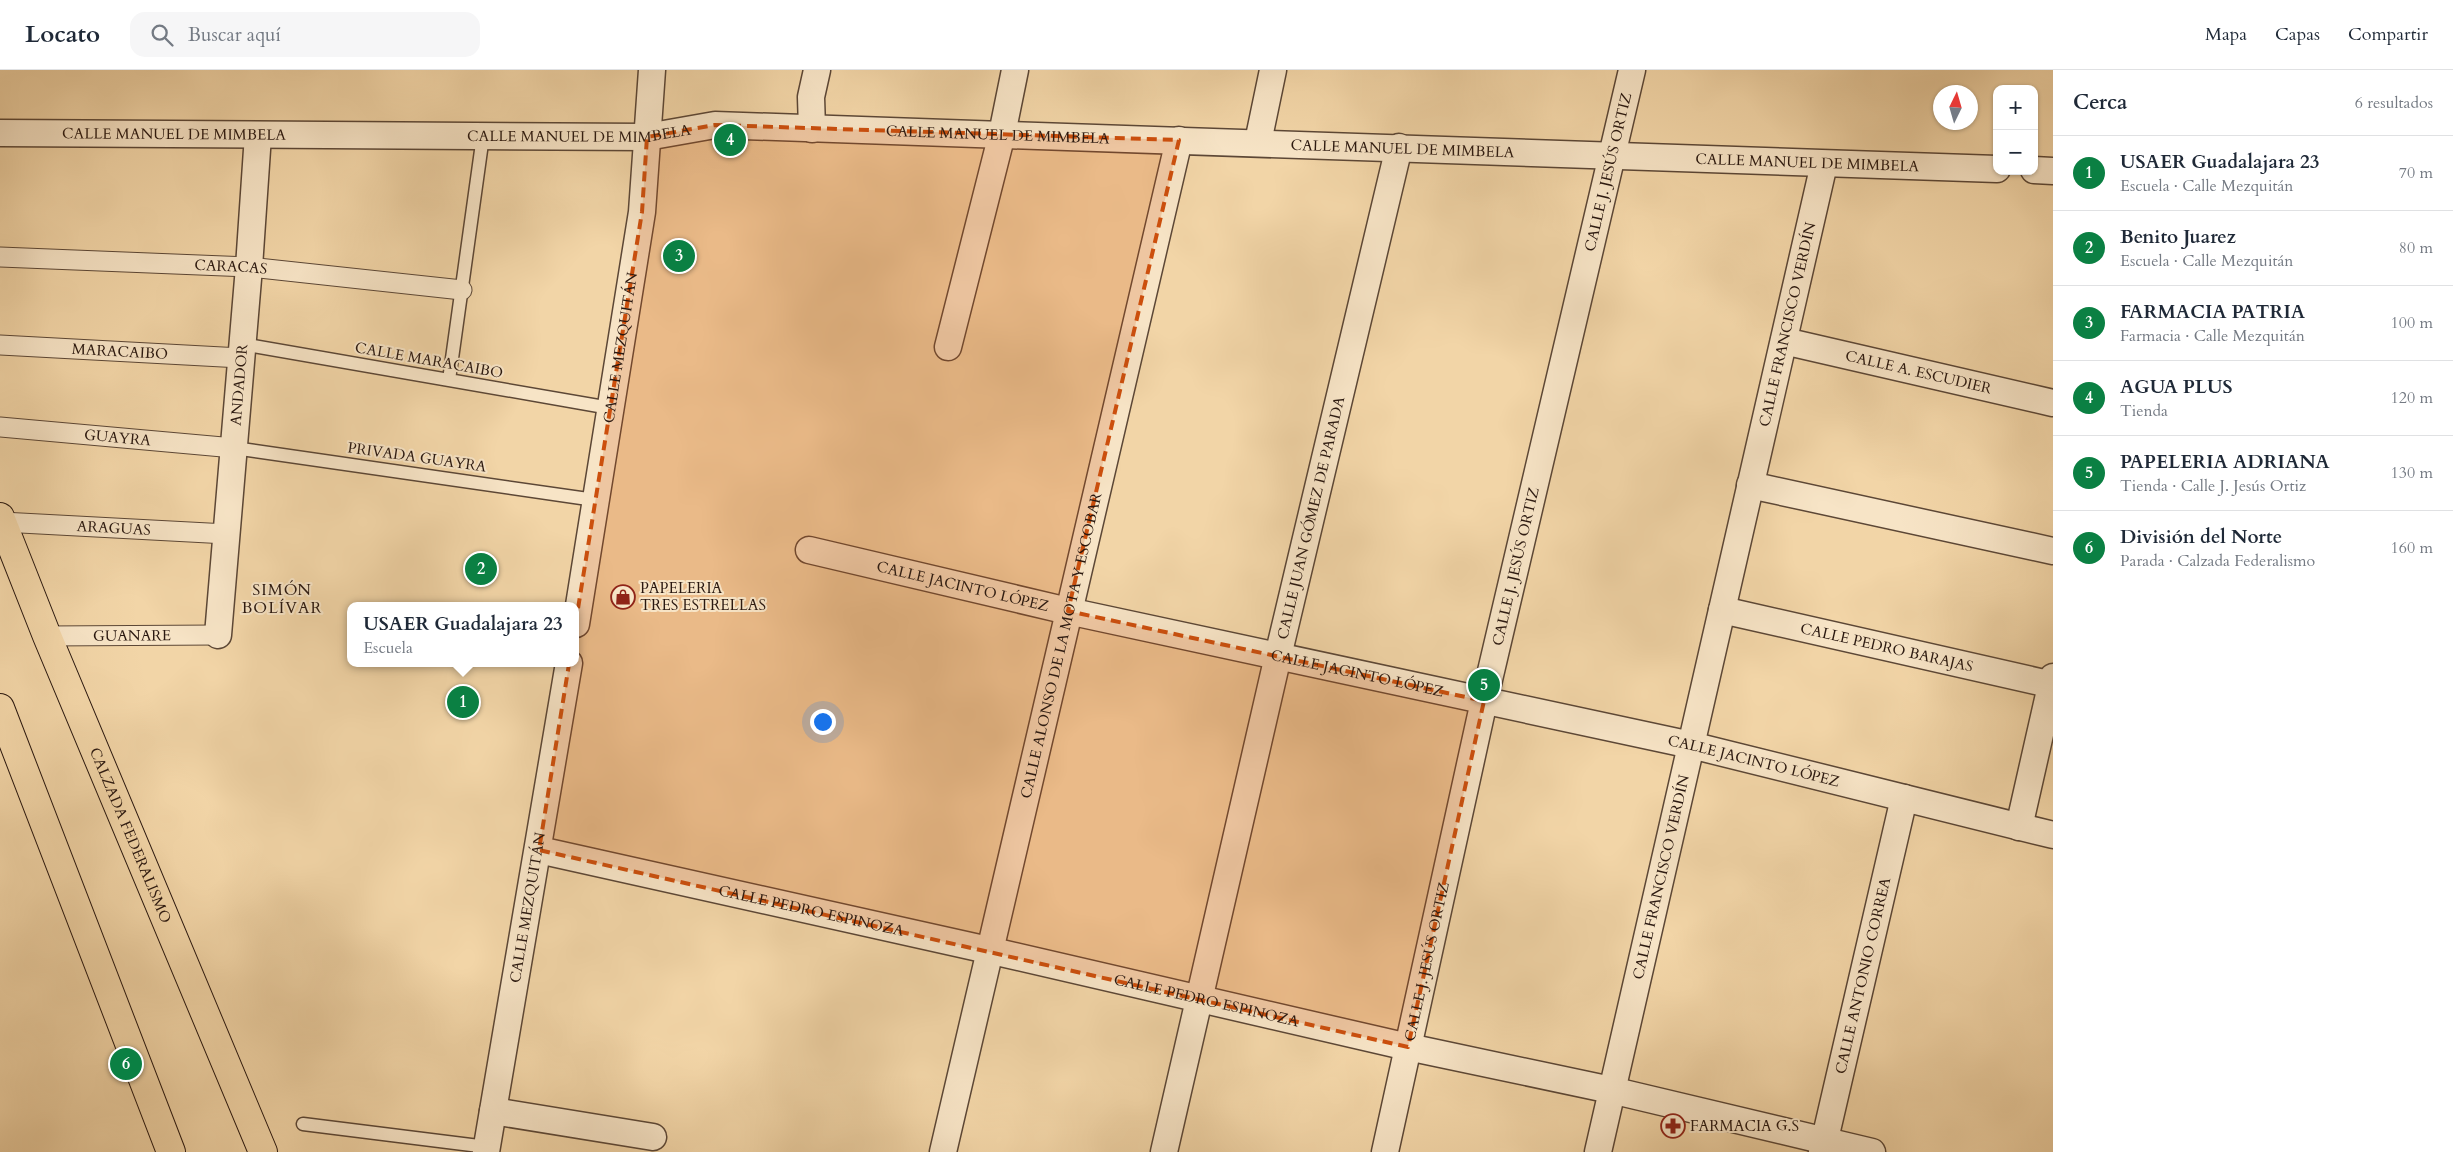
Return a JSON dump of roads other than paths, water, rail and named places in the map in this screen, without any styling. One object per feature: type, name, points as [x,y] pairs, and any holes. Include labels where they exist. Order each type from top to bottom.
[{"type":"main road","name":"CALZADA FEDERALISMO","points":[[1,519],[47,636],[263,1152]]},
{"type":"main road","points":[[0,708],[172,1152]]},
{"type":"street","name":"CALLE MEZQUITÁN","points":[[579,604],[642,212],[652,70]]},
{"type":"street","points":[[812,128],[811,97],[817,70]]},
{"type":"street","points":[[948,347],[1002,134],[1015,70]]},
{"type":"street","points":[[1258,142],[1273,70]]},
{"type":"street","name":"CALLE J. JESÚS ORTIZ","points":[[1385,1152],[1484,701],[1632,70]]},
{"type":"street","name":"CALLE MANUEL DE MIMBELA","points":[[0,133],[647,137],[715,125],[1258,142],[1993,169]]},
{"type":"street","name":"ANDADOR","points":[[218,635],[249,267],[258,135]]},
{"type":"street","name":"CALLE ALONSO DE LA MOTA Y ESCOBAR","points":[[943,1152],[988,950],[1179,140]]},
{"type":"street","name":"CALLE JUAN GÓMEZ DE PARADA","points":[[1164,1152],[1278,656],[1399,147]]},
{"type":"street","name":"CALLE FRANCISCO VERDÍN","points":[[1598,1152],[1824,164]]},
{"type":"street","points":[[2038,170],[2053,171]]},
{"type":"street","name":"CARACAS","points":[[0,257],[249,267],[462,290]]},
{"type":"street","name":"CALLE A. ESCUDIER","points":[[1784,341],[2053,403]]},
{"type":"street","name":"MARACAIBO","points":[[0,345],[241,351]]},
{"type":"street","name":"GUAYRA","points":[[0,427],[234,448]]},
{"type":"street","points":[[1750,485],[2053,551]]},
{"type":"street","name":"ARAGUAS","points":[[1,519],[226,534]]},
{"type":"street","name":"CALLE JACINTO LÓPEZ","points":[[809,550],[1068,610],[1691,745],[2053,836]]},
{"type":"street","name":"CALLE PEDRO BARAJAS","points":[[1722,610],[2052,682]]},
{"type":"street","name":"GUANARE","points":[[47,636],[218,635]]},
{"type":"street","name":"CALLE MEZQUITÁN","points":[[487,1149],[539,850],[568,667]]},
{"type":"street","points":[[2019,827],[2052,682]]},
{"type":"street","name":"CALLE ANTONIO CORREA","points":[[1823,1146],[1904,798]]},
{"type":"street","name":"CALLE PEDRO ESPINOZA","points":[[539,850],[988,950],[1408,1047],[1611,1090],[1823,1146],[1872,1152]]},
{"type":"street","points":[[493,1111],[653,1138]]},
{"type":"lane","points":[[449,380],[483,136]]},
{"type":"lane","name":"CALLE MARACAIBO","points":[[241,351],[449,380],[610,408]]},
{"type":"lane","name":"PRIVADA GUAYRA","points":[[234,448],[595,500]]},
{"type":"lane","points":[[303,1124],[487,1149]]},
{"type":"place","name":"AGUA PLUS","points":[[730,140]]},
{"type":"place","name":"FARMACIA PATRIA","points":[[679,256]]},
{"type":"place","name":"Benito Juarez","points":[[481,569]]},
{"type":"place","name":"PAPELERIA TRES ESTRELLAS","points":[[623,597]]},
{"type":"place","name":"PAPELERIA ADRIANA","points":[[1484,685]]},
{"type":"place","name":"USAER Guadalajara 23","points":[[463,702]]},
{"type":"place","name":"División del Norte","points":[[126,1064]]},
{"type":"place","name":"FARMACIA G.S","points":[[1673,1126]]},
{"type":"district","name":"SIMÓN BOLÍVAR","points":[[282,599]]}]
